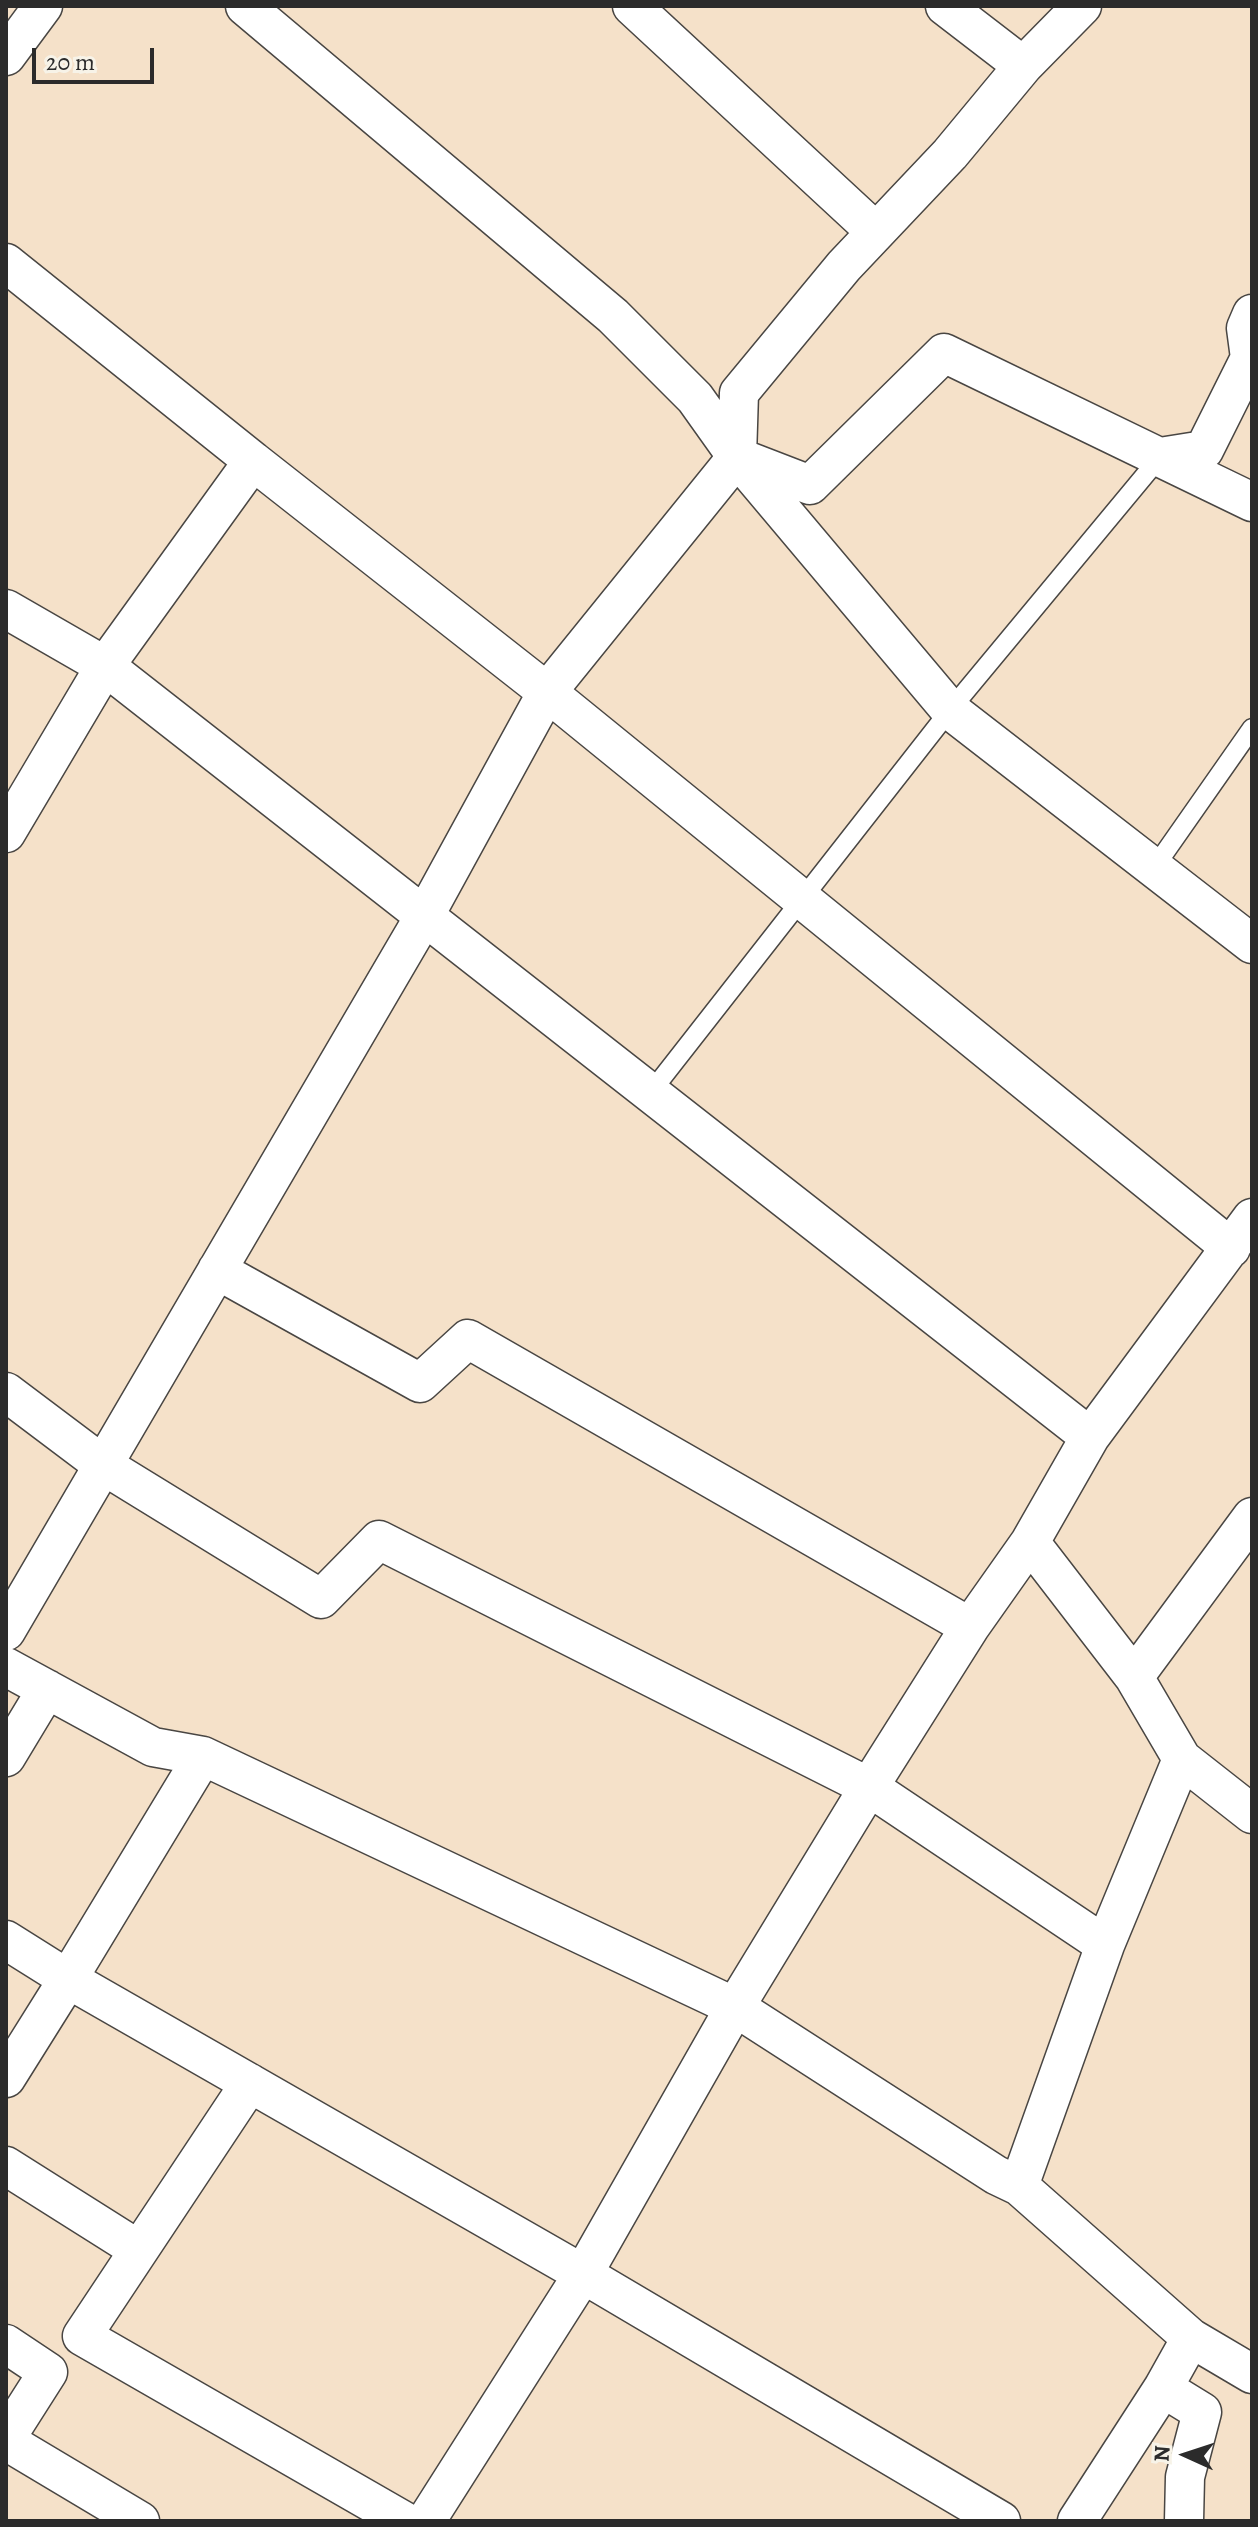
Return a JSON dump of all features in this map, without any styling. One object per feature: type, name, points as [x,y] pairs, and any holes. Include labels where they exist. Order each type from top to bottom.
[{"type":"street","points":[[6,56],[43,6]]},
{"type":"street","points":[[245,6],[613,316],[695,398],[737,457],[950,710],[1252,944]]},
{"type":"street","points":[[632,6],[876,232]]},
{"type":"street","points":[[945,6],[1023,66]]},
{"type":"street","points":[[6,1631],[425,915],[547,692],[737,457],[739,393],[844,266],[950,154],[1023,66],[1082,6]]},
{"type":"street","points":[[6,263],[547,692],[1231,1248]]},
{"type":"street","points":[[1160,457],[1204,450],[1250,358],[1246,328],[1252,314]]},
{"type":"street","points":[[737,457],[810,485],[944,353],[1252,502]]},
{"type":"street","points":[[6,833],[105,666],[253,461]]},
{"type":"street","points":[[6,609],[105,666],[1090,1437]]},
{"type":"street","points":[[426,2521],[583,2274],[735,2007],[869,1787],[970,1627],[1030,1542],[1090,1437],[1252,1218]]},
{"type":"street","points":[[217,1270],[420,1383],[468,1339],[970,1627]]},
{"type":"street","points":[[6,1392],[103,1465],[321,1599],[379,1540],[869,1787],[1105,1945]]},
{"type":"street","points":[[1134,1677],[1252,1517]]},
{"type":"street","points":[[1030,1542],[1134,1677],[1182,1759],[1252,1814]]},
{"type":"street","points":[[6,1667],[153,1747],[203,1756],[735,2007],[996,2175],[1019,2186],[1191,2338],[1252,2374]]},
{"type":"street","points":[[6,1757],[47,1689]]},
{"type":"street","points":[[6,2078],[203,1756]]},
{"type":"street","points":[[1019,2186],[1105,1945],[1182,1759]]},
{"type":"street","points":[[6,1940],[68,1979],[583,2274],[1001,2521]]},
{"type":"street","points":[[140,2521],[6,2440],[48,2372],[82,2336],[250,2083]]},
{"type":"street","points":[[6,2166],[139,2250]]},
{"type":"street","points":[[82,2336],[404,2521]]},
{"type":"street","points":[[1077,2521],[1163,2388],[1191,2338]]},
{"type":"street","points":[[6,2344],[48,2372]]},
{"type":"street","points":[[1163,2388],[1202,2412],[1185,2477],[1184,2521]]},
{"type":"lane","points":[[651,1092],[950,710],[1160,457]]},
{"type":"lane","points":[[1154,868],[1252,728]]}]
